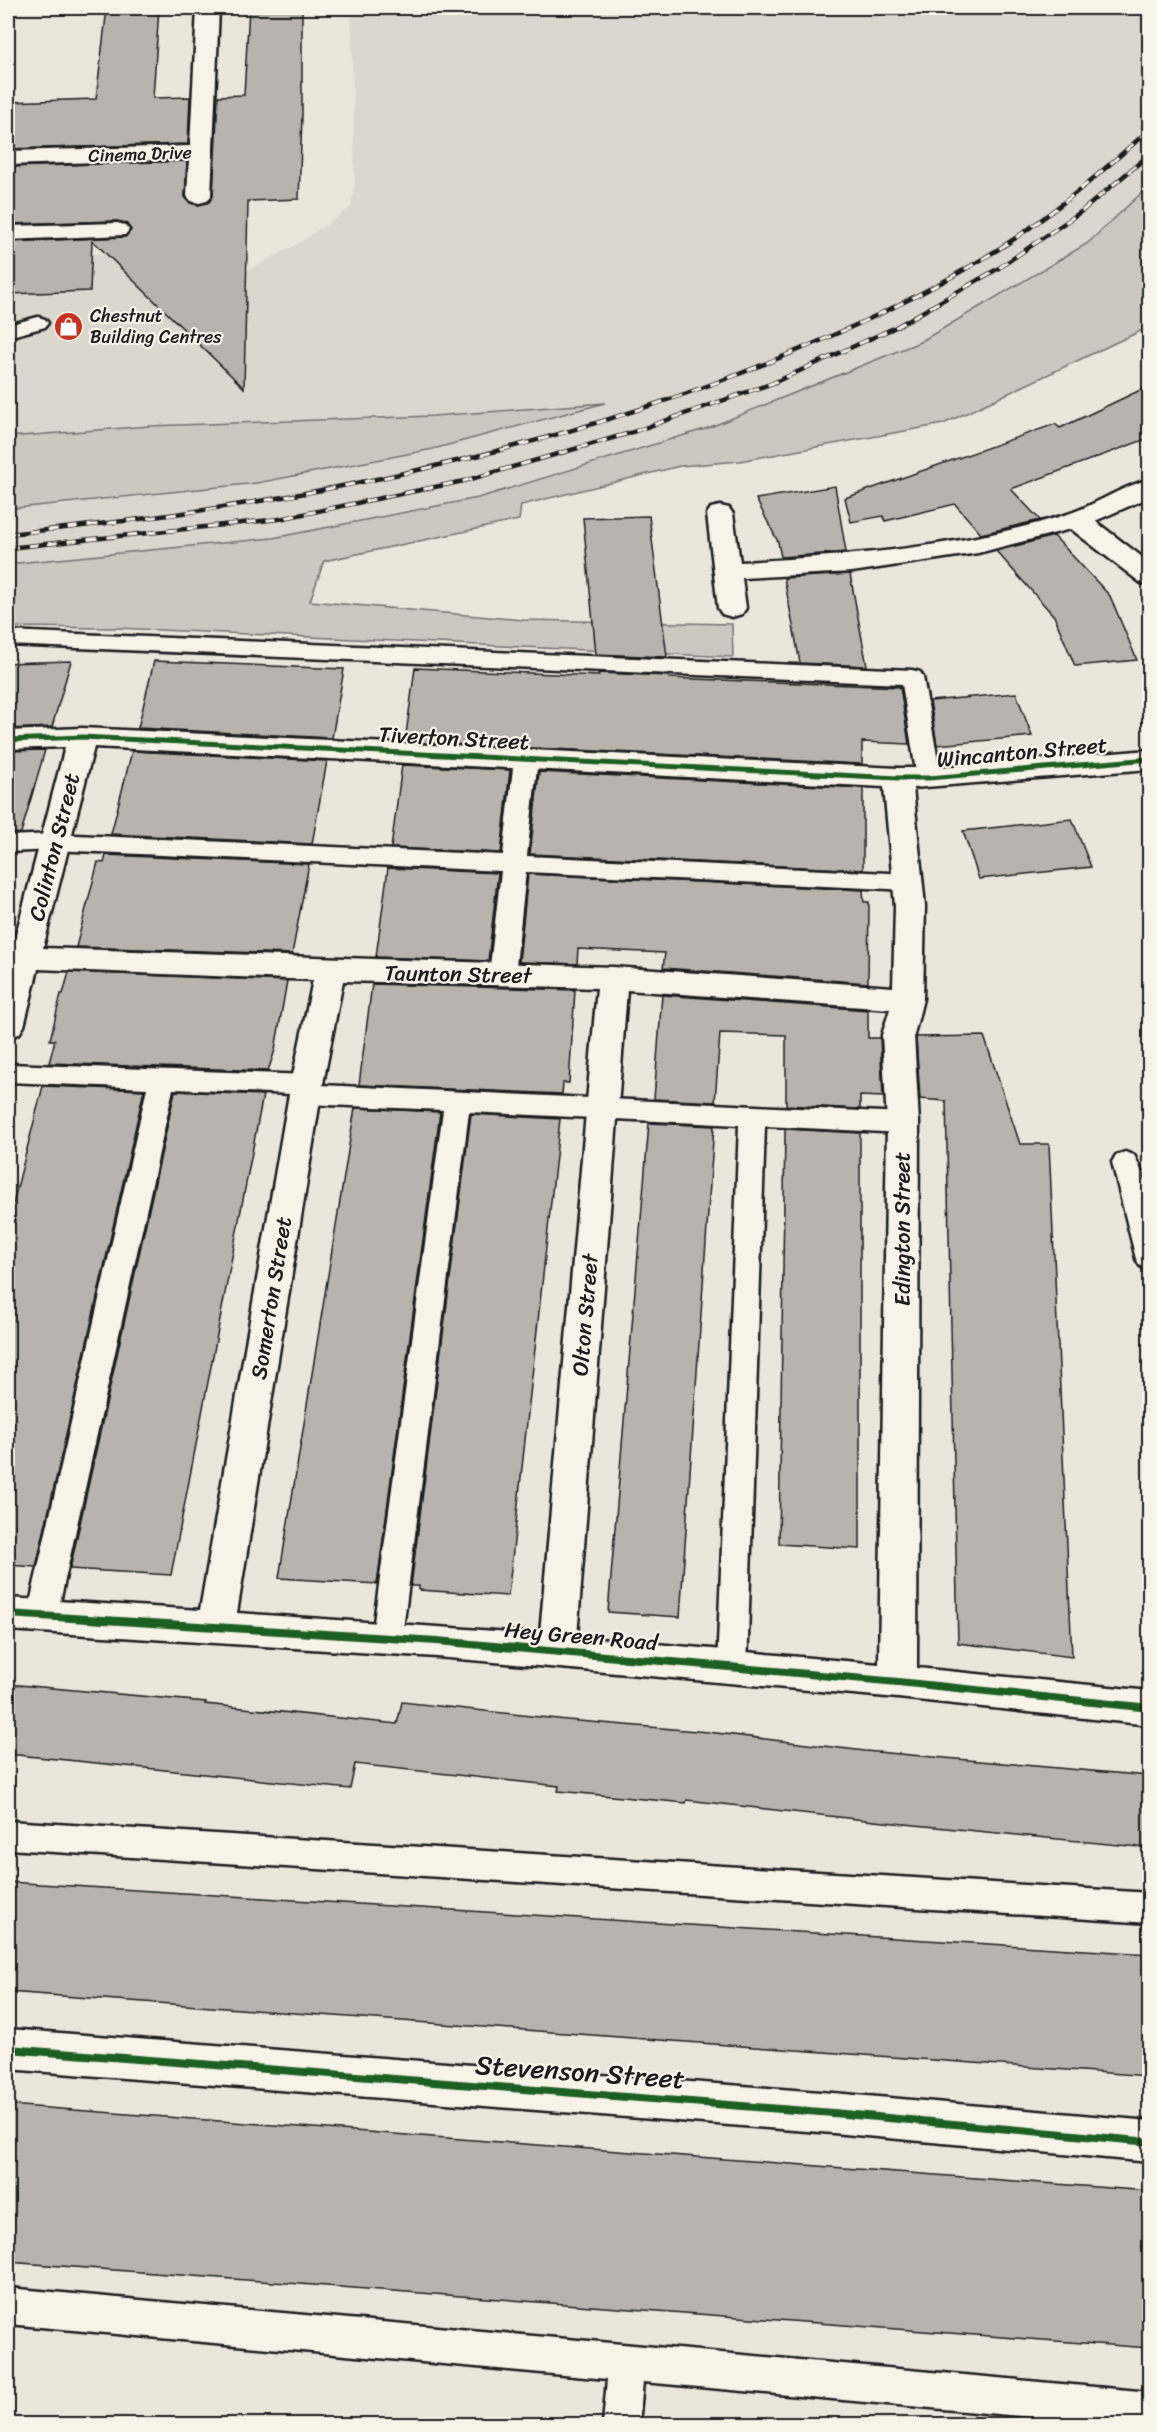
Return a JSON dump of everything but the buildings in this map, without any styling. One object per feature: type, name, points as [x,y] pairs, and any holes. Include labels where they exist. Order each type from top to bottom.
[{"type":"street","name":"Cinema Drive","points":[[8,158],[201,152],[208,8]]},
{"type":"street","points":[[199,196],[201,152]]},
{"type":"street","points":[[8,233],[117,230]]},
{"type":"street","points":[[728,571],[852,564],[978,545],[1076,520],[1149,487]]},
{"type":"street","points":[[720,514],[732,608]]},
{"type":"street","points":[[1076,520],[1149,577]]},
{"type":"street","name":"Tiverton Street","points":[[8,740],[82,737],[914,778]]},
{"type":"street","name":"Colinton Street","points":[[8,1026],[17,957],[54,842],[82,737]]},
{"type":"street","name":"Wincanton Street","points":[[914,778],[1149,759]]},
{"type":"street","name":"Edington Street","points":[[898,1682],[903,1122],[898,1035],[908,999],[914,778]]},
{"type":"street","name":"Taunton Street","points":[[17,957],[330,970],[614,978],[908,999]]},
{"type":"street","name":"Somerton Street","points":[[216,1627],[307,1089],[330,970]]},
{"type":"street","name":"Olton Street","points":[[557,1652],[614,978]]},
{"type":"street","name":"Hey Green Road","points":[[25,1615],[387,1637],[898,1682],[1149,1708]]},
{"type":"street","name":"Stevenson Street","points":[[8,2049],[833,2113],[1149,2142]]},
{"type":"lane","points":[[8,331],[38,323]]},
{"type":"lane","points":[[8,638],[912,677],[914,778]]},
{"type":"lane","points":[[502,975],[526,759]]},
{"type":"lane","points":[[8,844],[54,842],[910,882]]},
{"type":"lane","points":[[8,1073],[162,1079],[457,1101],[903,1122]]},
{"type":"lane","points":[[25,1615],[162,1079]]},
{"type":"lane","points":[[387,1637],[457,1101]]},
{"type":"lane","points":[[732,1669],[752,1116]]},
{"type":"lane","points":[[1125,1162],[1149,1259]]},
{"type":"lane","points":[[8,1835],[1149,1908]]},
{"type":"lane","points":[[8,2306],[1149,2410]]},
{"type":"lane","points":[[621,2424],[626,2363]]},
{"type":"shaded area","points":[[351,8],[1149,8],[1149,186],[1088,243],[920,342],[708,428],[478,498],[273,538],[8,564],[8,509],[257,483],[433,449],[601,404],[433,416],[150,426],[8,437],[8,256],[152,252],[181,307],[301,242],[351,207],[355,182]]},
{"type":"shaded area","points":[[1149,186],[1149,327],[943,424],[740,461],[680,466],[521,505],[519,520],[324,561],[310,601],[523,620],[732,624],[733,657],[117,628],[8,627],[8,564],[273,538],[478,498],[708,428],[920,342],[1088,243]]},
{"type":"shaded area","points":[[605,403],[433,449],[257,483],[8,509],[8,437],[150,426],[433,416]]},
{"type":"railway","points":[[8,534],[203,510],[397,475],[587,426],[680,396],[832,336],[949,278],[1005,245],[1062,204],[1150,129]]},
{"type":"railway","points":[[8,548],[279,519],[464,481],[630,433],[773,383],[896,327],[999,268],[1082,211],[1150,154]]},
{"type":"cycle path","points":[[8,740],[82,737],[898,778],[929,778],[1150,759]]},
{"type":"cycle path","points":[[8,1614],[437,1641],[898,1682],[1150,1708]]},
{"type":"cycle path","points":[[8,2049],[833,2113],[1150,2142]]},
{"type":"place","name":"Chestnut Building Centres","points":[[69,326]]}]
